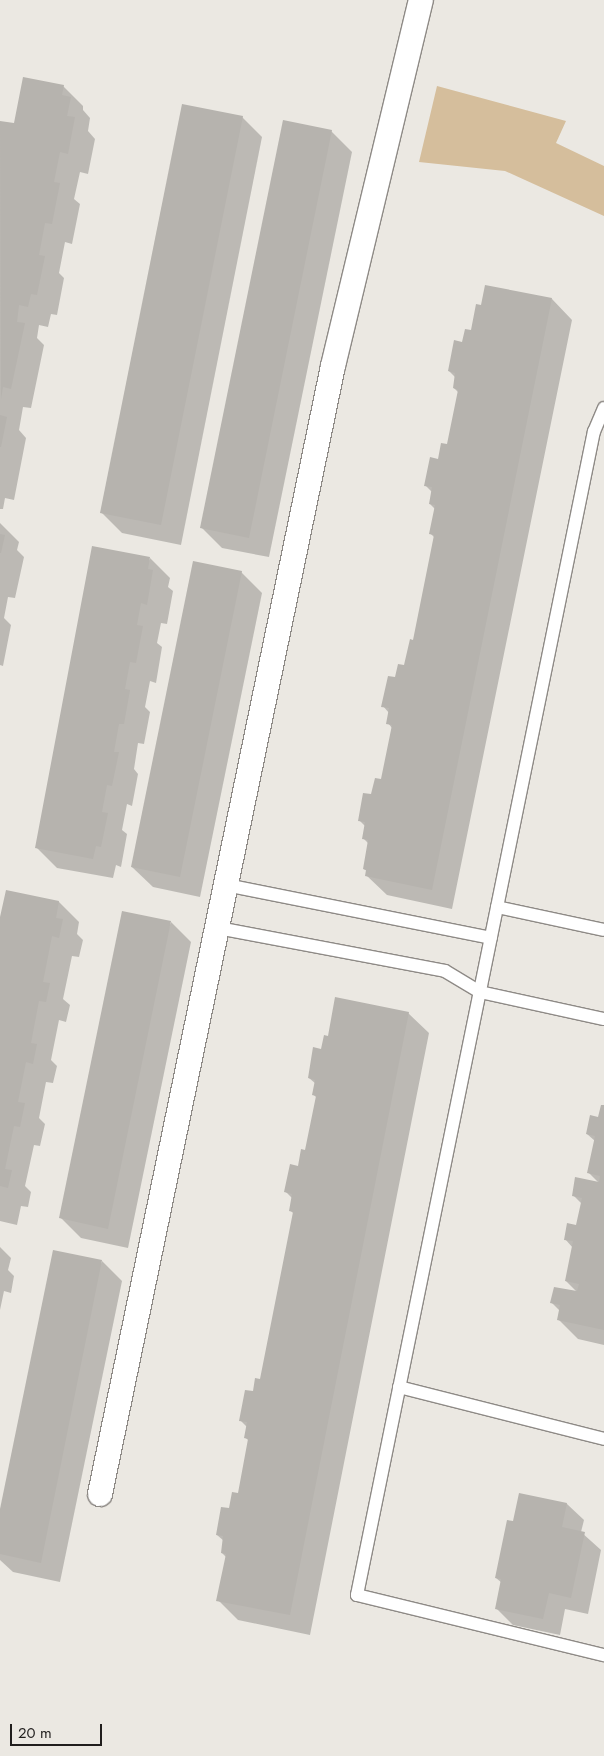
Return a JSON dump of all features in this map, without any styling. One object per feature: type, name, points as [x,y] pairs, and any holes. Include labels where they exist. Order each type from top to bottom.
[{"type":"street","points":[[100,1494],[334,366],[421,0]]},
{"type":"lane","points":[[604,408],[594,431],[357,1595],[604,1655]]},
{"type":"lane","points":[[226,885],[491,938]]},
{"type":"lane","points":[[497,908],[604,930]]},
{"type":"lane","points":[[218,928],[445,972],[480,992],[604,1019]]},
{"type":"lane","points":[[399,1387],[604,1439]]},
{"type":"shaded area","points":[[437,86],[566,121],[556,143],[604,166],[604,216],[505,171],[419,162]]},
{"type":"building","points":[[23,77],[64,85],[62,95],[71,97],[67,116],[75,117],[68,154],[60,152],[54,182],[60,183],[52,224],[45,223],[39,255],[45,256],[37,295],[31,294],[28,307],[19,305],[17,322],[25,323],[11,389],[3,387],[1,399],[0,121],[14,123]]},
{"type":"building","points":[[182,104],[243,116],[161,525],[100,513]]},
{"type":"building","points":[[283,120],[332,130],[249,538],[200,528]]},
{"type":"building","points":[[485,285],[552,298],[432,890],[365,876],[366,870],[363,869],[368,840],[362,839],[365,822],[358,821],[363,793],[371,794],[375,778],[381,779],[392,725],[386,724],[389,708],[381,707],[388,676],[395,677],[398,664],[404,665],[410,639],[413,640],[434,535],[429,534],[435,505],[429,504],[432,487],[424,486],[430,457],[438,459],[441,443],[447,444],[458,390],[453,388],[455,373],[448,371],[454,340],[462,342],[465,329],[471,330],[476,304],[481,305]]},
{"type":"building","points":[[0,415],[7,417],[1,447],[0,447]]},
{"type":"building","points":[[0,534],[5,535],[1,553],[0,553]]},
{"type":"building","points":[[92,546],[150,557],[148,569],[153,570],[147,605],[141,603],[137,625],[143,626],[136,663],[130,662],[125,689],[130,690],[124,724],[119,724],[114,752],[119,752],[112,786],[107,785],[102,812],[108,813],[101,847],[96,846],[93,859],[35,848]]},
{"type":"building","points":[[193,561],[242,571],[180,877],[131,867]]},
{"type":"building","points":[[6,890],[59,901],[56,918],[63,919],[59,938],[52,936],[43,982],[50,983],[46,1002],[39,1001],[31,1043],[37,1044],[33,1064],[26,1062],[18,1102],[25,1103],[20,1127],[14,1126],[5,1169],[12,1170],[8,1188],[0,1186],[0,917]]},
{"type":"building","points":[[122,911],[171,921],[108,1229],[59,1218]]},
{"type":"building","points":[[335,997],[409,1012],[290,1615],[216,1601],[226,1554],[221,1553],[223,1536],[216,1535],[221,1507],[229,1508],[232,1492],[238,1493],[248,1439],[244,1438],[247,1422],[239,1421],[245,1390],[253,1391],[255,1378],[260,1379],[293,1212],[289,1211],[292,1194],[284,1192],[290,1164],[298,1166],[301,1149],[305,1150],[316,1096],[312,1095],[315,1080],[308,1078],[313,1047],[321,1049],[324,1035],[328,1036]]},
{"type":"building","points":[[601,1105],[604,1105],[604,1330],[557,1320],[560,1305],[550,1303],[554,1287],[577,1291],[579,1284],[565,1281],[573,1241],[564,1240],[567,1223],[576,1225],[582,1198],[572,1196],[575,1177],[599,1182],[600,1176],[587,1173],[595,1136],[586,1134],[590,1115],[598,1117]]},
{"type":"building","points":[[53,1250],[102,1260],[41,1563],[0,1554],[0,1509]]},
{"type":"building","points":[[519,1493],[567,1503],[562,1527],[585,1532],[571,1598],[549,1593],[543,1619],[495,1609],[501,1579],[495,1578],[507,1520],[513,1521]]}]
